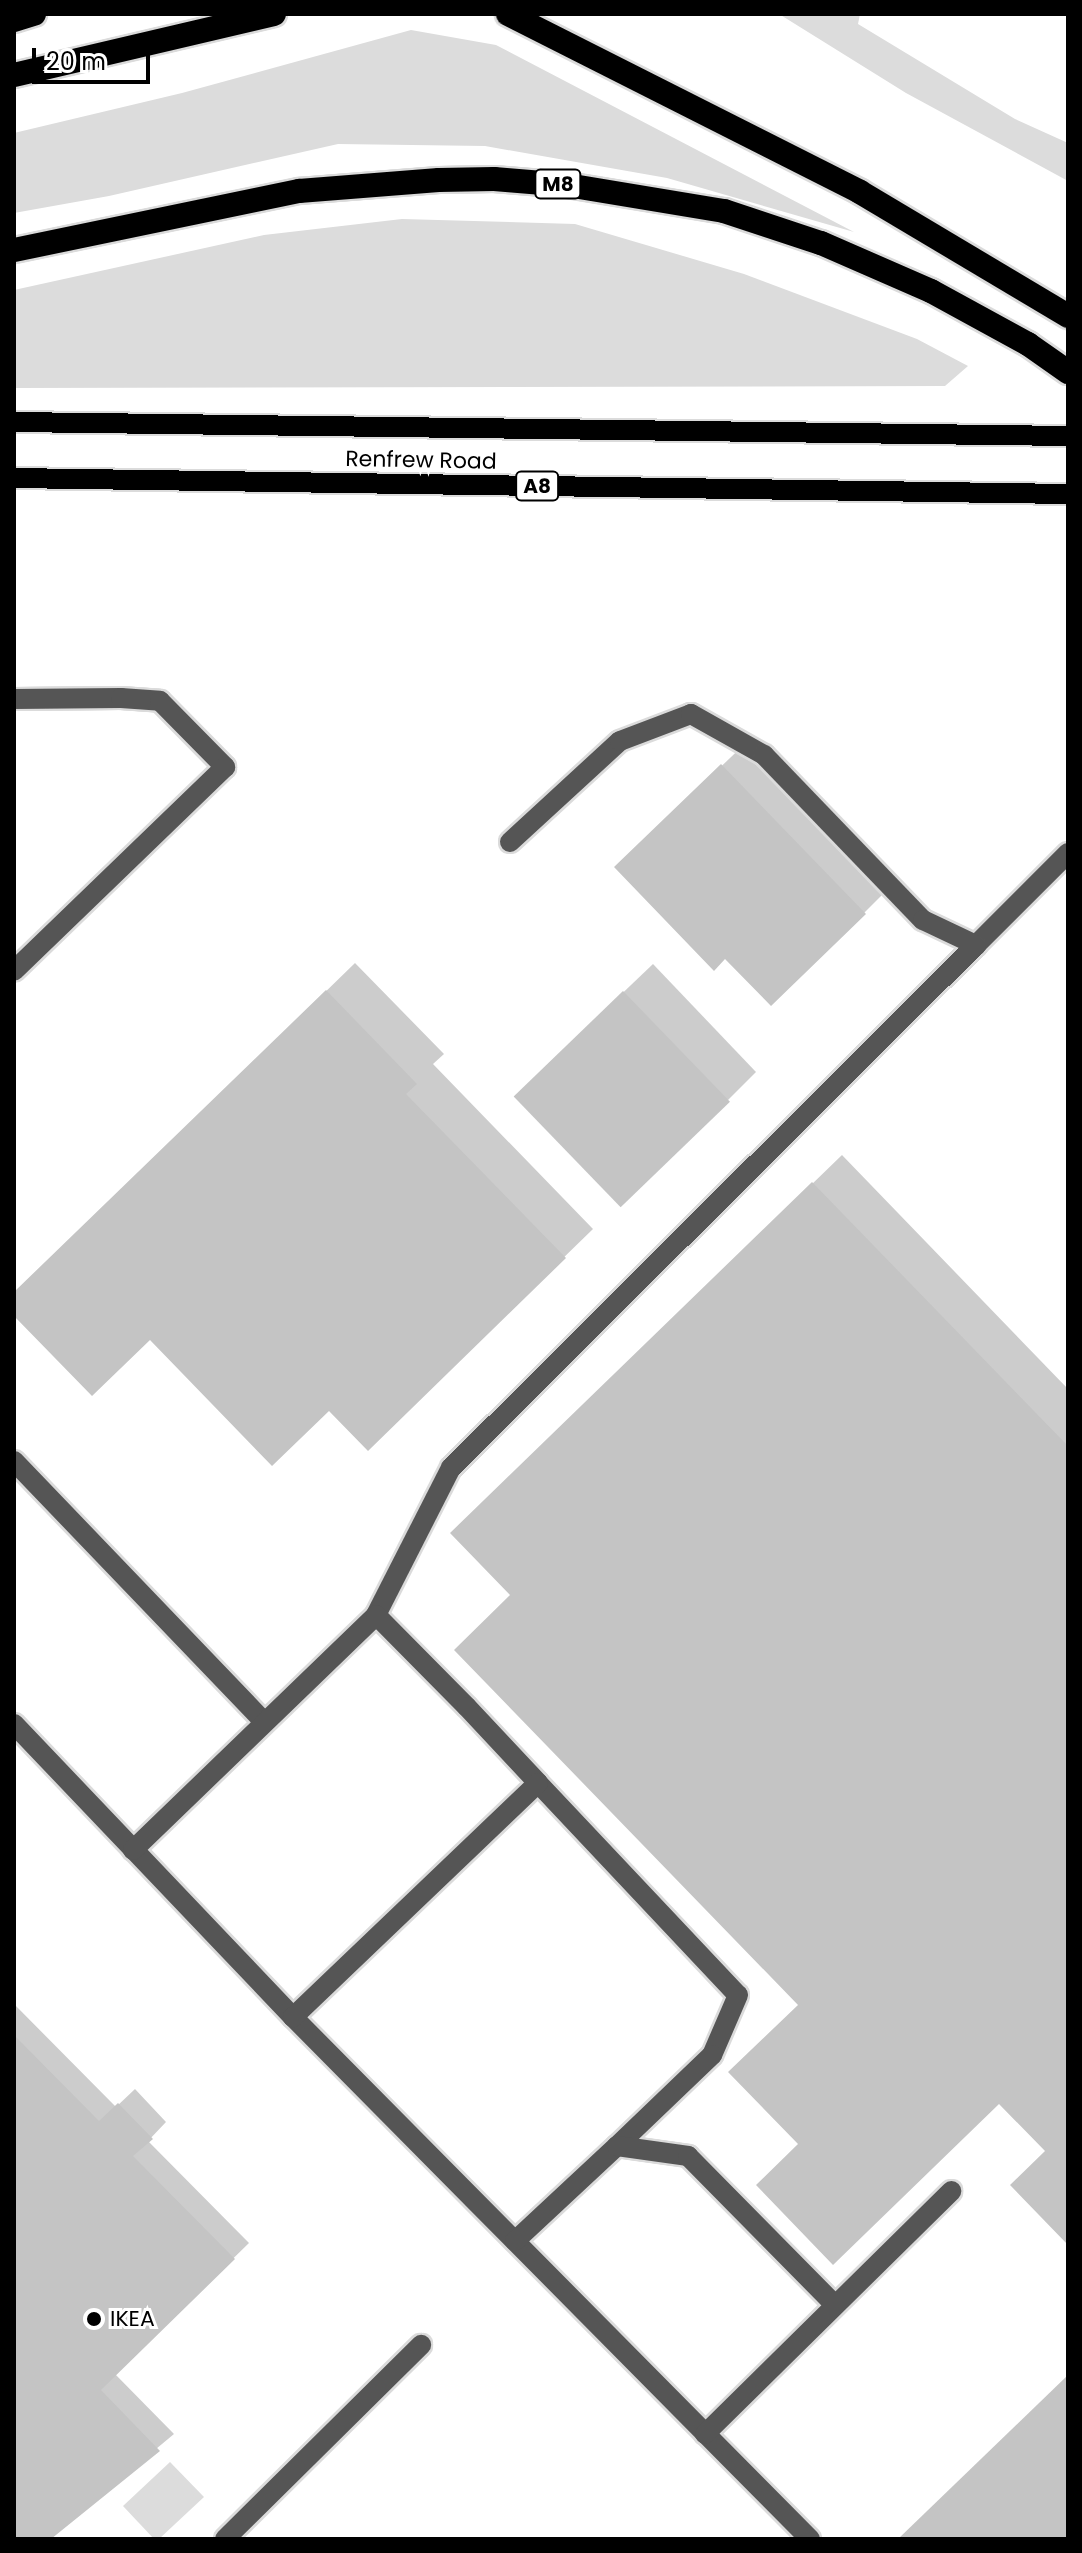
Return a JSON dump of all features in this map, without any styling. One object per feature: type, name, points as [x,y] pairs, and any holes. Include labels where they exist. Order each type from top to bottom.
[{"type":"highway","points":[[14,20],[34,14]]},
{"type":"highway","points":[[14,75],[274,14]]},
{"type":"highway","points":[[508,14],[860,192],[1068,316]]},
{"type":"highway","name":"M8","points":[[14,250],[299,191],[453,180],[567,185],[724,211],[821,243],[931,291],[1028,344],[1068,372]]},
{"type":"main road","name":"Renfrew Road","points":[[14,422],[1068,436]]},
{"type":"main road","name":"Renfrew Road","points":[[14,478],[1064,494]]},
{"type":"lane","points":[[14,699],[121,698],[160,701],[225,767],[14,971]]},
{"type":"lane","points":[[510,842],[620,741],[691,714],[764,755],[923,920],[976,945]]},
{"type":"lane","points":[[133,1850],[376,1615],[451,1468],[1068,853]]},
{"type":"lane","points":[[14,1461],[264,1722]]},
{"type":"lane","points":[[376,1615],[738,1995],[712,2055],[515,2241]]},
{"type":"lane","points":[[14,1724],[293,2017],[810,2539]]},
{"type":"lane","points":[[293,2017],[538,1783]]},
{"type":"lane","points":[[617,2146],[688,2156],[835,2305]]},
{"type":"lane","points":[[705,2434],[951,2191]]},
{"type":"lane","points":[[225,2539],[421,2345]]},
{"type":"shaded area","points":[[779,14],[860,14],[858,24],[1015,119],[1068,143],[1068,181],[906,93]]},
{"type":"shaded area","points":[[411,30],[496,45],[854,232],[667,178],[485,146],[338,144],[109,196],[14,213],[14,133],[182,93]]},
{"type":"shaded area","points":[[402,219],[575,224],[744,274],[917,339],[968,366],[945,386],[14,388],[14,290],[264,235]]},
{"type":"shaded area","points":[[170,2462],[204,2497],[159,2539],[154,2539],[123,2506]]},
{"type":"building","points":[[721,764],[866,914],[771,1006],[725,959],[714,971],[614,867]]},
{"type":"building","points":[[326,990],[417,1084],[406,1094],[566,1258],[368,1451],[329,1411],[272,1466],[150,1340],[92,1396],[14,1316],[14,1292]]},
{"type":"building","points":[[623,991],[730,1102],[621,1207],[514,1097]]},
{"type":"building","points":[[812,1182],[1068,1446],[1068,2245],[1010,2185],[1045,2151],[999,2104],[833,2265],[756,2185],[798,2144],[728,2072],[798,2005],[454,1650],[510,1595],[450,1533]]},
{"type":"building","name":"IKEA","points":[[14,2035],[99,2121],[118,2103],[153,2139],[133,2156],[235,2259],[101,2390],[160,2451],[51,2539],[14,2539]]},
{"type":"building","points":[[1068,2375],[1068,2539],[898,2539]]},
{"type":"place","name":"IKEA","points":[[94,2319]]}]
